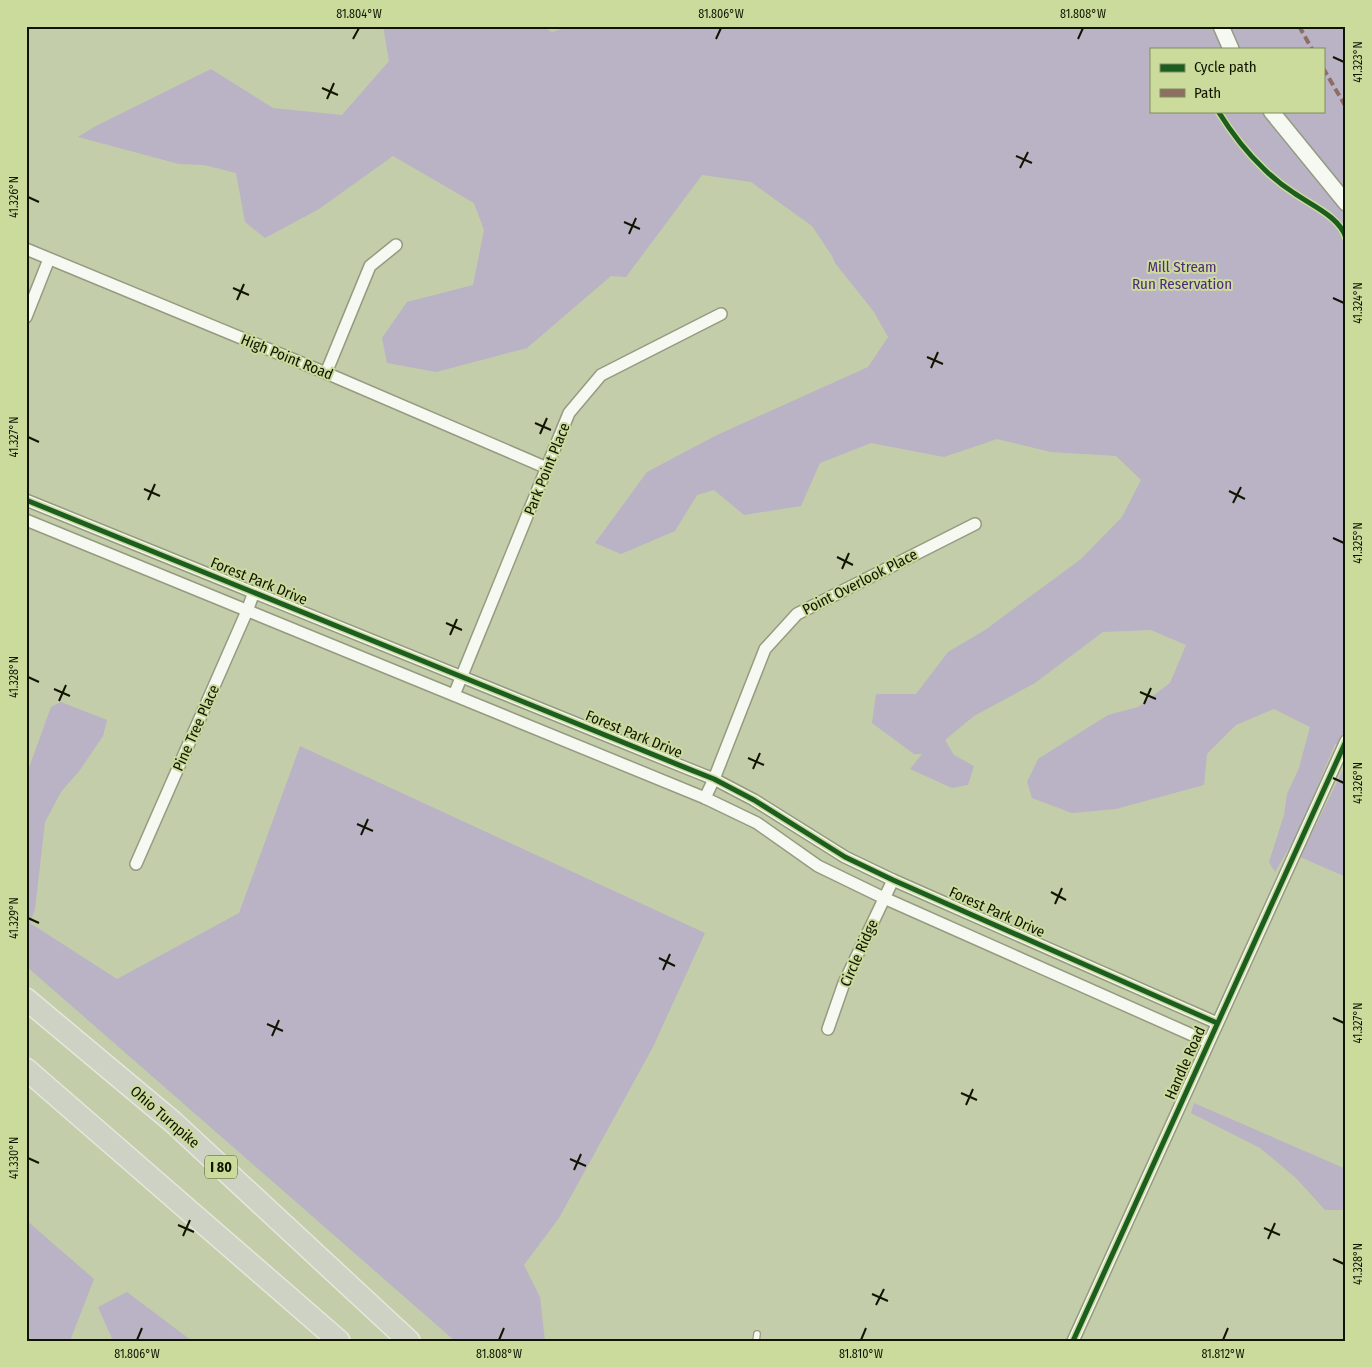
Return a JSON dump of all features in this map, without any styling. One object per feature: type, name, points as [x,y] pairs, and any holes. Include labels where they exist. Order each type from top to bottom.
[{"type":"highway","name":"Ohio Turnpike","points":[[26,999],[173,1122],[409,1341]]},
{"type":"highway","points":[[26,1069],[339,1341]]},
{"type":"street","points":[[1220,26],[1231,48]]},
{"type":"street","points":[[1272,112],[1346,203]]},
{"type":"street","points":[[326,373],[370,266],[396,245]]},
{"type":"street","name":"High Point Road","points":[[26,249],[326,373],[547,468]]},
{"type":"street","points":[[26,317],[50,259]]},
{"type":"street","name":"Park Point Place","points":[[454,695],[569,413],[602,375],[721,314]]},
{"type":"street","name":"Forest Park Drive","points":[[26,500],[714,779],[754,800],[844,857],[1217,1023]]},
{"type":"street","points":[[26,520],[705,798],[756,823],[818,866],[884,898],[1208,1042]]},
{"type":"street","name":"Point Overlook Place","points":[[705,798],[766,649],[797,614],[975,524]]},
{"type":"street","name":"Pine Tree Place","points":[[136,864],[248,611],[254,592]]},
{"type":"street","name":"Handle Road","points":[[1072,1341],[1346,741]]},
{"type":"street","name":"Circle Ridge","points":[[828,1029],[844,984],[892,880]]},
{"type":"lane","points":[[756,1341],[757,1334]]},
{"type":"green space","name":"Mill Stream Run Reservation","points":[[383,26],[542,26],[552,32],[572,26],[1346,26],[1346,731],[1339,745],[1335,744],[1299,831],[1275,872],[1269,862],[1284,815],[1287,794],[1299,768],[1310,727],[1274,709],[1236,725],[1207,754],[1204,785],[1116,809],[1072,813],[1032,798],[1027,782],[1038,759],[1108,715],[1138,707],[1170,683],[1186,645],[1151,630],[1103,632],[1035,683],[974,716],[945,740],[954,755],[974,766],[968,785],[952,788],[910,769],[922,754],[914,754],[872,723],[876,694],[916,694],[948,652],[985,630],[1081,559],[1122,517],[1141,480],[1116,456],[1051,452],[997,439],[944,457],[871,443],[820,463],[801,506],[744,515],[714,490],[697,495],[675,531],[621,554],[595,543],[647,472],[717,435],[868,367],[888,337],[874,312],[835,263],[812,226],[751,182],[702,175],[626,277],[611,276],[527,348],[436,372],[387,363],[382,338],[407,302],[473,285],[484,230],[474,203],[393,156],[319,209],[265,238],[245,222],[236,173],[204,165],[179,164],[78,137],[94,127],[211,69],[273,108],[342,115],[389,61]]},
{"type":"green space","points":[[61,702],[107,720],[103,736],[80,770],[61,792],[45,822],[35,909],[30,923],[117,979],[239,913],[300,746],[705,933],[653,1047],[559,1218],[524,1265],[540,1297],[545,1341],[455,1341],[26,966],[26,776],[51,707]]},
{"type":"green space","points":[[1346,764],[1346,877],[1300,857]]},
{"type":"green space","points":[[1194,1103],[1346,1169],[1346,1210],[1325,1210],[1296,1178],[1260,1148],[1191,1113]]},
{"type":"green space","points":[[26,1220],[94,1279],[70,1341],[26,1341]]},
{"type":"green space","points":[[127,1292],[192,1341],[113,1341],[98,1307]]},
{"type":"marked path","points":[[1299,26],[1311,48]]},
{"type":"marked path","points":[[1324,70],[1346,107]]},
{"type":"cycle path","points":[[1219,112],[1239,142],[1271,176],[1324,212],[1338,224],[1346,238]]},
{"type":"cycle path","points":[[26,500],[714,779],[754,800],[845,857],[1217,1023]]},
{"type":"cycle path","points":[[1073,1341],[1346,741]]}]
